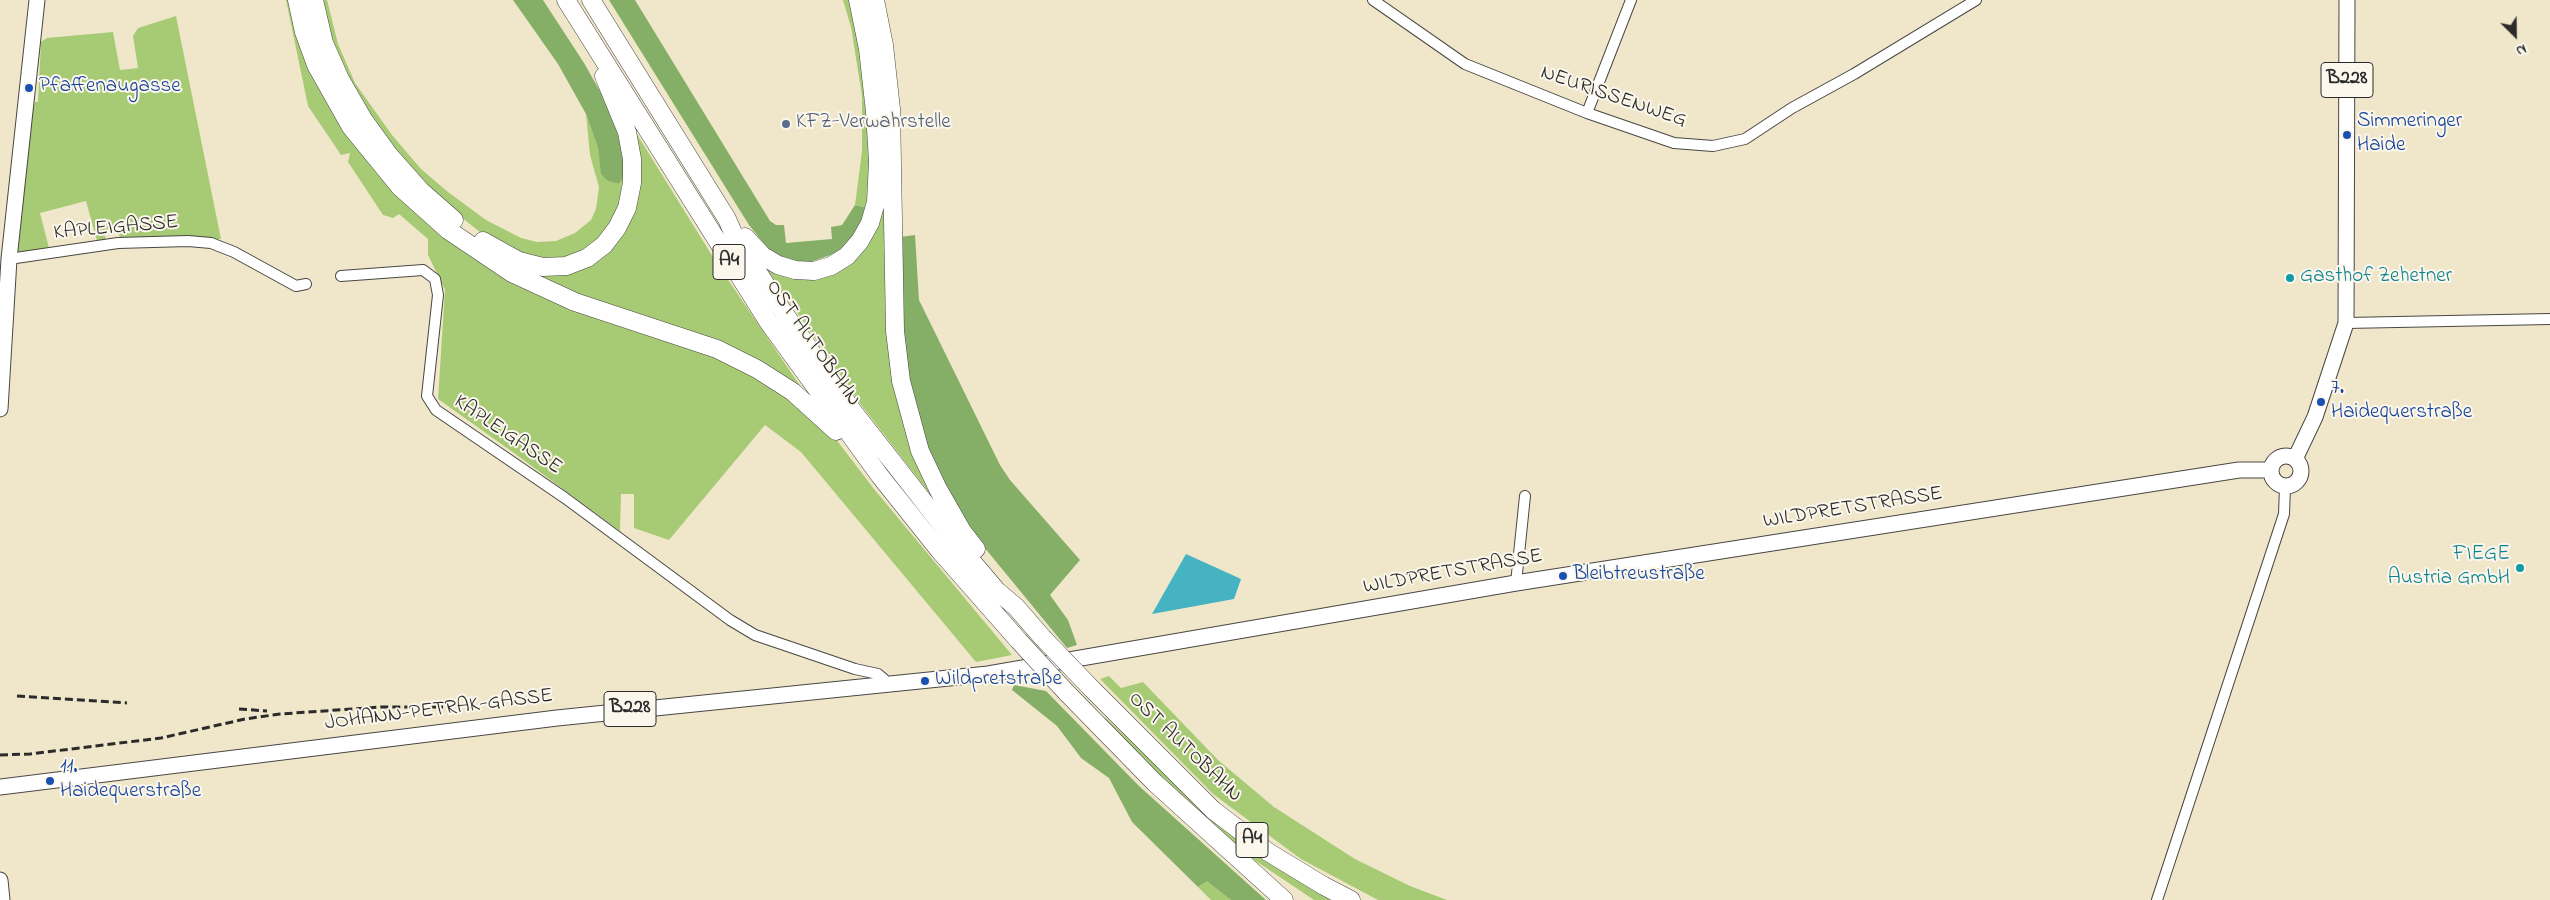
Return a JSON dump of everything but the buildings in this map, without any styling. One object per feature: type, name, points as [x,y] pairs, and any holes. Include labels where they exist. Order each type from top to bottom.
[{"type":"highway","points":[[297,0],[304,32],[316,65],[351,127],[400,187],[448,230],[512,273],[566,298],[717,350],[757,369],[793,392],[829,424],[880,476]]},
{"type":"highway","points":[[314,0],[324,43],[340,79],[363,119],[389,155],[421,191],[456,222],[492,248],[519,261],[544,267],[566,266],[587,258],[604,245],[617,228],[627,208],[632,183],[632,159],[627,132],[609,84],[595,60],[592,38]]},
{"type":"highway","name":"OST AUTOBAHN","points":[[566,0],[592,38],[709,231],[769,323],[880,476],[939,550],[1019,642],[1155,783],[1284,900]]},
{"type":"highway","name":"OST AUTOBAHN","points":[[591,0],[727,219],[734,235],[784,313],[858,417],[953,539],[997,591],[1016,607],[1091,688],[1213,810],[1268,852],[1350,900]]},
{"type":"highway","points":[[727,219],[763,256],[778,266],[795,270],[814,271],[831,266],[847,256],[860,241],[870,223],[876,202],[878,162],[873,85],[858,0]]},
{"type":"highway","points":[[875,0],[884,45],[891,109],[895,331],[905,402],[920,451],[938,489],[962,531],[1004,586],[1016,607]]},
{"type":"main road","points":[[0,409],[9,259],[37,0]]},
{"type":"main road","name":"B228","points":[[2295,459],[2315,417],[2346,323],[2347,0]]},
{"type":"main road","points":[[2281,457],[2295,459],[2300,464],[2301,475],[2295,484],[2285,487],[2273,480],[2271,470],[2277,459],[2281,457]]},
{"type":"main road","name":"WILDPRETSTRASSE","points":[[885,686],[988,674],[1516,583],[2220,473],[2248,469],[2271,470]]},
{"type":"main road","name":"JOHANN-PETRAK-GASSE","points":[[0,787],[566,717],[885,686]]},
{"type":"main road","points":[[0,880],[2,900]]},
{"type":"street","name":"NEURISSENWEG","points":[[1373,0],[1465,64],[1587,113],[1674,143],[1713,146],[1745,139],[1792,108],[1854,74],[1976,0]]},
{"type":"street","points":[[1388,10],[1394,0]]},
{"type":"street","points":[[1587,113],[1631,0]]},
{"type":"street","name":"KAPLEIGASSE","points":[[9,259],[118,243],[188,241],[211,243],[234,252],[296,286],[306,284]]},
{"type":"street","name":"KAPLEIGASSE","points":[[341,276],[423,270],[435,279],[438,295],[427,396],[436,410],[564,498],[730,620],[755,634],[855,669],[878,674],[884,679],[885,686]]},
{"type":"street","points":[[2346,323],[2550,319]]},
{"type":"street","points":[[2157,900],[2284,514],[2285,487]]},
{"type":"street","points":[[1516,583],[1525,496]]},
{"type":"green space","points":[[286,0],[289,0],[292,14],[478,258],[710,351],[784,390],[832,434],[874,489],[1012,655],[976,662],[801,452],[765,425],[669,540],[634,528],[634,494],[621,494],[620,531],[438,399],[445,290],[428,255],[428,239],[399,214],[393,218],[383,215],[348,162],[350,153],[341,155],[308,106]]},
{"type":"green space","points":[[318,0],[327,0],[338,44],[355,83],[392,135],[421,169],[486,220],[521,238],[537,242],[556,241],[575,233],[591,220],[596,209],[599,187],[590,155],[586,114],[598,148],[602,174],[608,181],[619,184],[623,178],[618,211],[604,234],[588,248],[570,257],[548,261],[520,255],[485,236],[442,202],[377,131],[331,49]]},
{"type":"green space","points":[[513,0],[543,0],[584,63],[605,100],[617,130],[623,157],[623,178],[619,184],[608,181],[601,174],[598,148],[586,114],[558,64]]},
{"type":"green space","points":[[609,0],[635,0],[770,221],[776,225],[784,225],[786,243],[832,239],[831,227],[842,225],[855,205],[868,208],[855,236],[836,253],[808,263],[796,262],[772,254],[749,225]]},
{"type":"green space","points":[[843,0],[853,0],[860,34],[872,165],[868,208],[855,205],[862,151],[862,96],[851,27]]},
{"type":"green space","points":[[176,16],[221,239],[120,239],[118,227],[104,230],[106,241],[97,241],[86,201],[40,213],[49,248],[23,254],[17,251],[30,121],[35,102],[38,102],[41,42],[47,38],[113,32],[120,70],[138,68],[133,36],[138,28]]},
{"type":"green space","points":[[316,31],[424,200],[479,243],[556,271],[625,225],[630,123],[716,262],[805,393],[581,299],[477,246],[392,173]]},
{"type":"green space","points":[[885,102],[937,503],[852,393],[768,270],[769,267],[796,275],[859,250]]},
{"type":"green space","points":[[915,235],[919,300],[1000,465],[1010,480],[1080,560],[1050,595],[1068,620],[1077,645],[1067,648],[970,530],[946,493],[920,431],[900,340],[900,237]]},
{"type":"green space","points":[[1109,676],[1121,688],[1143,682],[1218,760],[1274,807],[1355,859],[1410,886],[1447,900],[1378,900],[1301,859],[1213,794],[1100,679]]},
{"type":"green space","points":[[1014,685],[1046,691],[1139,786],[1266,900],[1231,900],[1207,881],[1198,887],[1132,822],[1109,778],[1081,758],[1057,726],[1012,690]]},
{"type":"green space","points":[[1105,717],[1197,804],[1335,900],[1314,900],[1244,853],[1156,772],[1108,723]]},
{"type":"green space","points":[[1207,880],[1231,900],[1211,900],[1198,887]]},
{"type":"water","points":[[1186,554],[1241,579],[1234,599],[1152,614]]},
{"type":"railway","points":[[17,696],[127,703]]},
{"type":"railway","points":[[0,755],[30,754],[161,738],[245,719],[280,714],[381,707],[443,707]]},
{"type":"railway","points":[[239,709],[267,711]]},
{"type":"place","name":"Pfaffenaugasse","points":[[29,88]]},
{"type":"place","name":"KFZ-Verwahrstelle","points":[[786,124]]},
{"type":"place","name":"Simmeringer Haide","points":[[2347,135]]},
{"type":"place","name":"Gasthof Zehetner","points":[[2290,278]]},
{"type":"place","name":"7. Haidequerstraße","points":[[2321,402]]},
{"type":"place","name":"FIEGE Austria GmbH","points":[[2520,568]]},
{"type":"place","name":"Bleibtreustraße","points":[[1563,576]]},
{"type":"place","name":"Wildpretstraße","points":[[925,681]]},
{"type":"place","name":"11. Haidequerstraße","points":[[50,781]]}]
